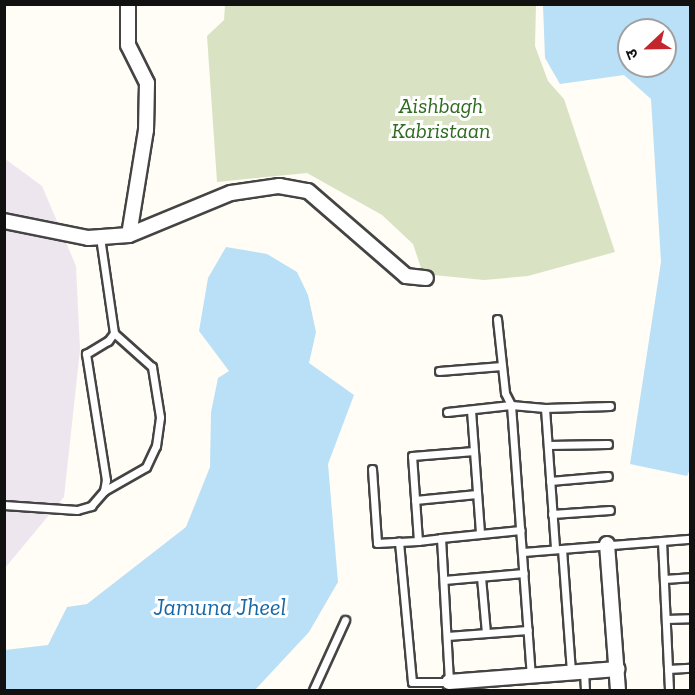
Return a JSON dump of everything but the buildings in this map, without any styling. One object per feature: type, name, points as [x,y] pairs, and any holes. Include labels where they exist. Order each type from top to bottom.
[{"type":"street","points":[[128,4],[128,45],[147,83],[146,130],[129,235]]},
{"type":"street","points":[[4,221],[88,238],[129,235],[231,193],[279,186],[308,191],[406,276],[426,278]]},
{"type":"street","points":[[607,544],[618,690]]},
{"type":"street","points":[[449,682],[468,686],[531,676],[617,669]]},
{"type":"lane","points":[[4,505],[77,510],[91,506],[104,491],[146,467],[156,446],[160,417],[152,367],[136,350],[114,333],[100,237]]},
{"type":"lane","points":[[497,319],[505,393],[511,405],[531,676]]},
{"type":"lane","points":[[104,491],[106,480],[86,354],[108,340],[114,333]]},
{"type":"lane","points":[[439,371],[502,366]]},
{"type":"lane","points":[[447,412],[511,405],[545,408],[610,406]]},
{"type":"lane","points":[[545,408],[552,514],[577,672],[585,690]]},
{"type":"lane","points":[[471,410],[480,534]]},
{"type":"lane","points":[[548,445],[608,444]]},
{"type":"lane","points":[[418,541],[412,456],[474,451]]},
{"type":"lane","points":[[372,469],[377,543],[521,530]]},
{"type":"lane","points":[[550,481],[608,476]]},
{"type":"lane","points":[[415,500],[477,494]]},
{"type":"lane","points":[[552,514],[610,510]]},
{"type":"lane","points":[[399,542],[412,682],[449,682],[441,538]]},
{"type":"lane","points":[[523,552],[690,539]]},
{"type":"lane","points":[[662,541],[669,690]]},
{"type":"lane","points":[[444,580],[524,573]]},
{"type":"lane","points":[[481,577],[486,633]]},
{"type":"lane","points":[[664,579],[690,578]]},
{"type":"lane","points":[[666,619],[690,618]]},
{"type":"lane","points":[[313,690],[345,620]]},
{"type":"lane","points":[[447,636],[528,630]]},
{"type":"lane","points":[[668,669],[690,668]]},
{"type":"shaded area","points":[[4,158],[42,186],[76,266],[80,350],[64,497],[5,568]]},
{"type":"green space","name":"Aishbagh Kabristaan","points":[[225,5],[536,5],[535,46],[548,81],[564,99],[615,252],[528,276],[484,280],[423,274],[413,244],[382,215],[307,173],[217,182],[207,36],[224,20]]},
{"type":"water","points":[[543,5],[690,5],[690,469],[687,476],[630,464],[661,262],[651,99],[627,78],[677,78],[677,18],[617,18],[617,76],[560,84],[545,58]]},
{"type":"water","name":"Jamuna Jheel","points":[[226,247],[267,254],[297,272],[308,295],[316,332],[309,363],[354,395],[328,464],[338,582],[309,632],[255,690],[5,690],[5,650],[48,645],[67,607],[87,604],[186,527],[210,467],[211,412],[218,378],[229,371],[199,331],[208,278]]}]
